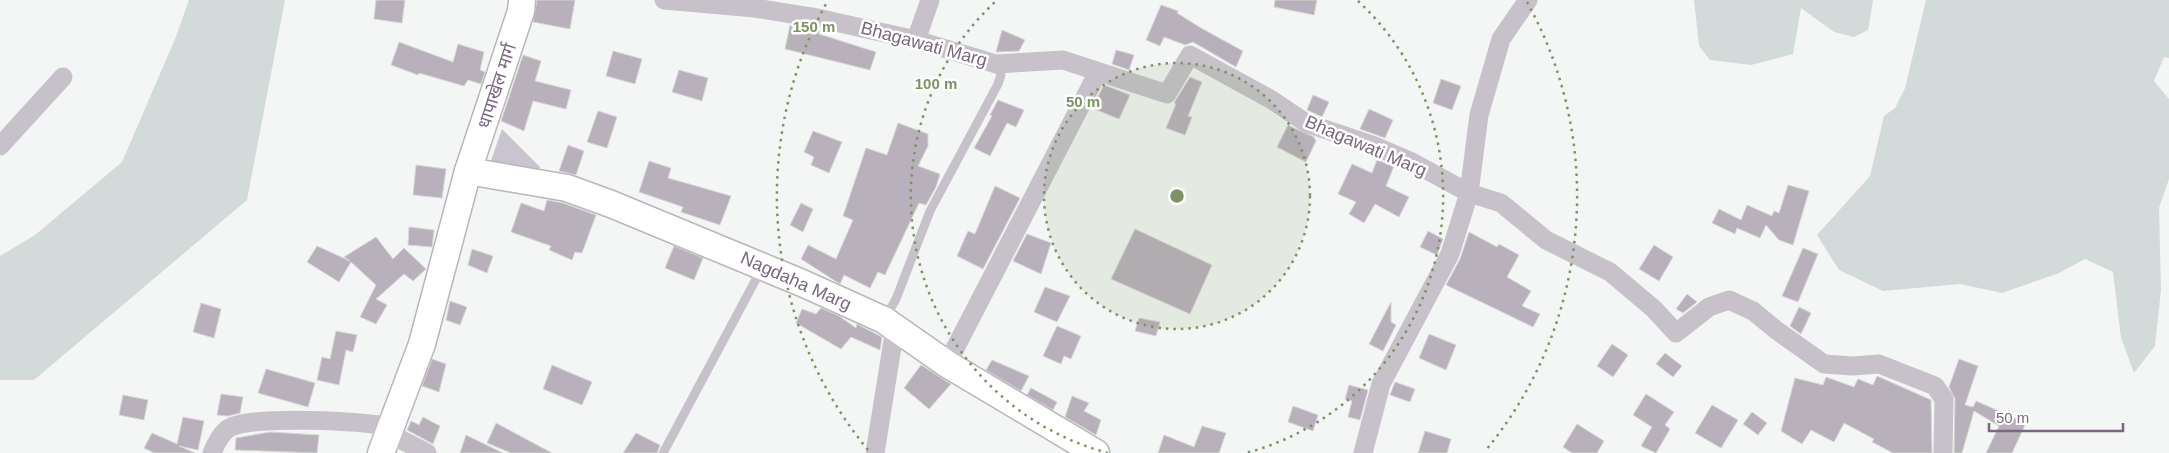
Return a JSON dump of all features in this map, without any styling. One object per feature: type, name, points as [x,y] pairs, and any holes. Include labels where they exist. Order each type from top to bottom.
[{"type":"street","name":"धापाखेल मार्ग","points":[[388,438],[422,344],[468,171],[521,11],[522,0]]},
{"type":"street","name":"Bhagawati Marg","points":[[664,0],[754,8],[817,18],[916,40],[996,64],[1063,60],[1167,94],[1190,55],[1272,100],[1306,123],[1372,145],[1412,162],[1468,193],[1501,203],[1546,240],[1610,272],[1654,310],[1676,333],[1709,307],[1729,300],[1754,311],[1776,330],[1824,364],[1853,366],[1879,364],[1935,386],[1944,399],[1942,453]]},
{"type":"street","points":[[916,40],[930,0]]},
{"type":"street","points":[[1363,453],[1382,384],[1450,254],[1468,193],[1479,115],[1501,39],[1528,0]]},
{"type":"street","points":[[947,364],[1098,72]]},
{"type":"street","points":[[0,146],[63,77]]},
{"type":"street","name":"Nagdaha Marg","points":[[468,171],[567,188],[764,266],[889,324],[947,364],[1096,453]]},
{"type":"street","points":[[875,453],[889,324]]},
{"type":"street","points":[[212,453],[227,429],[248,422],[366,422],[388,438],[428,453]]},
{"type":"lane","points":[[889,324],[896,299],[930,211],[998,84],[1001,76],[996,64]]},
{"type":"lane","points":[[663,453],[764,266]]},
{"type":"shaded area","points":[[189,0],[285,0],[247,200],[34,380],[0,380],[0,256],[35,235],[122,162],[175,39]]},
{"type":"shaded area","points":[[1694,0],[1873,0],[1868,30],[1854,37],[1834,32],[1801,8],[1793,54],[1751,65],[1710,60],[1699,46]]},
{"type":"shaded area","points":[[1926,0],[2169,0],[2169,58],[2164,57],[2154,81],[2169,99],[2169,179],[2159,208],[2161,290],[2155,346],[2134,373],[2121,338],[2113,272],[2085,259],[2059,273],[2002,293],[1960,284],[1883,291],[1839,270],[1817,235],[1870,176],[1884,116],[1895,108],[1905,88]]},
{"type":"shaded area","points":[[502,129],[540,167],[537,177],[488,169]]},
{"type":"building","points":[[376,0],[405,0],[402,23],[374,19]]},
{"type":"building","points":[[537,0],[575,0],[570,29],[533,22]]},
{"type":"building","points":[[1275,0],[1317,0],[1314,15],[1274,7]]},
{"type":"building","points":[[1161,5],[1178,11],[1177,13],[1201,28],[1243,51],[1236,67],[1193,42],[1185,45],[1164,37],[1160,46],[1146,40]]},
{"type":"building","points":[[790,25],[820,30],[819,34],[876,52],[870,70],[785,49]]},
{"type":"building","points":[[1002,30],[1025,40],[1019,51],[996,52]]},
{"type":"building","points":[[399,42],[453,62],[458,44],[484,52],[480,70],[485,72],[481,84],[468,80],[464,86],[419,73],[418,75],[391,65]]},
{"type":"building","points":[[1116,50],[1134,55],[1129,70],[1112,64]]},
{"type":"building","points":[[613,51],[642,59],[635,84],[606,76]]},
{"type":"building","points":[[523,55],[541,61],[535,81],[571,90],[566,109],[533,101],[524,131],[501,121]]},
{"type":"building","points":[[679,70],[708,78],[702,101],[672,92]]},
{"type":"building","points":[[1190,77],[1202,82],[1188,116],[1192,117],[1185,135],[1166,128],[1176,104],[1174,103]]},
{"type":"building","points":[[1441,79],[1461,86],[1452,110],[1433,103]]},
{"type":"building","points":[[1104,85],[1130,95],[1119,119],[1092,108]]},
{"type":"building","points":[[1313,95],[1329,102],[1322,117],[1307,110]]},
{"type":"building","points":[[998,100],[1024,110],[1016,127],[1007,123],[990,156],[974,148],[992,116],[990,115]]},
{"type":"building","points":[[1369,109],[1393,120],[1385,138],[1360,129]]},
{"type":"building","points":[[598,111],[617,117],[607,148],[587,142]]},
{"type":"building","points":[[898,123],[928,134],[928,146],[918,166],[940,174],[936,187],[926,205],[919,203],[885,275],[878,272],[870,288],[844,275],[840,284],[801,259],[808,245],[836,259],[853,220],[843,216],[866,148],[887,155]]},
{"type":"building","points":[[1288,125],[1314,137],[1316,141],[1306,162],[1277,147]]},
{"type":"building","points":[[813,131],[842,142],[829,173],[811,165],[814,157],[804,152]]},
{"type":"building","points":[[568,145],[584,151],[576,175],[559,171]]},
{"type":"building","points":[[1377,160],[1394,166],[1386,186],[1409,197],[1399,217],[1375,204],[1364,223],[1349,214],[1356,202],[1338,194],[1352,164],[1372,173]]},
{"type":"building","points":[[649,161],[671,168],[668,178],[731,196],[720,225],[681,212],[683,207],[639,192]]},
{"type":"building","points":[[416,165],[446,169],[442,198],[413,195]]},
{"type":"building","points":[[1788,185],[1809,191],[1793,245],[1779,240],[1766,225],[1760,238],[1737,228],[1735,234],[1712,223],[1719,209],[1741,220],[1747,205],[1772,216],[1774,211],[1779,213]]},
{"type":"building","points":[[995,186],[1020,198],[983,269],[957,256],[968,231],[975,234]]},
{"type":"building","points":[[547,200],[563,203],[596,215],[582,253],[575,252],[572,260],[549,250],[551,246],[511,232],[521,203],[544,211]]},
{"type":"building","points":[[801,203],[813,209],[803,232],[790,225]]},
{"type":"building","points":[[409,227],[434,230],[432,247],[408,245]]},
{"type":"building","points":[[1135,229],[1212,265],[1190,314],[1111,279]]},
{"type":"building","points":[[1428,231],[1443,239],[1437,255],[1420,247]]},
{"type":"building","points":[[1469,232],[1497,247],[1499,244],[1519,255],[1507,277],[1531,291],[1522,306],[1540,314],[1533,327],[1446,285],[1460,259]]},
{"type":"building","points":[[1027,234],[1051,243],[1041,274],[1013,261]]},
{"type":"building","points":[[376,237],[393,259],[404,248],[426,269],[413,281],[404,274],[376,299],[387,305],[376,324],[360,317],[376,285],[351,262],[339,282],[307,262],[317,246],[350,261],[344,257]]},
{"type":"building","points":[[1654,245],[1673,257],[1659,281],[1639,269]]},
{"type":"building","points":[[674,246],[703,258],[694,280],[665,268]]},
{"type":"building","points":[[1803,248],[1818,254],[1798,302],[1782,296]]},
{"type":"building","points":[[472,249],[493,256],[487,273],[468,265]]},
{"type":"building","points":[[1045,287],[1070,296],[1057,322],[1034,312]]},
{"type":"building","points":[[1687,294],[1697,302],[1683,313],[1676,309]]},
{"type":"building","points":[[450,301],[467,307],[460,325],[446,320]]},
{"type":"building","points":[[1391,302],[1391,322],[1396,325],[1383,351],[1369,344]]},
{"type":"building","points":[[201,303],[221,309],[214,338],[193,332]]},
{"type":"building","points":[[1799,307],[1811,313],[1801,334],[1790,326]]},
{"type":"building","points":[[821,308],[839,316],[856,328],[857,324],[882,337],[880,350],[851,337],[841,349],[796,323],[802,309],[816,314]]},
{"type":"building","points":[[1139,318],[1160,322],[1156,336],[1135,331]]},
{"type":"building","points":[[1057,326],[1081,336],[1071,359],[1064,356],[1061,364],[1043,356]]},
{"type":"building","points":[[336,331],[357,335],[353,352],[346,350],[339,385],[317,380],[322,357],[330,359]]},
{"type":"building","points":[[1429,334],[1456,345],[1446,370],[1419,358]]},
{"type":"building","points":[[1612,344],[1628,355],[1613,377],[1597,366]]},
{"type":"building","points":[[1665,353],[1682,366],[1673,377],[1656,364]]},
{"type":"building","points":[[432,359],[446,364],[439,392],[422,386]]},
{"type":"building","points":[[1959,359],[1978,366],[1965,405],[1973,407],[1976,401],[2026,423],[2012,453],[1986,453],[1999,426],[1974,411],[1962,453],[1954,453],[1955,399],[1949,387]]},
{"type":"building","points":[[992,360],[1029,376],[1021,391],[986,370]]},
{"type":"building","points":[[552,365],[592,382],[582,405],[543,389]]},
{"type":"building","points":[[921,365],[951,384],[929,409],[904,388]]},
{"type":"building","points":[[266,369],[315,383],[308,407],[258,393]]},
{"type":"building","points":[[1877,376],[1931,400],[1932,453],[1893,453],[1872,442],[1874,439],[1844,423],[1834,442],[1811,430],[1802,444],[1781,431],[1795,378],[1823,385],[1826,377],[1854,387],[1858,379],[1873,385]]},
{"type":"building","points":[[1395,382],[1415,389],[1410,402],[1390,395]]},
{"type":"building","points":[[1349,385],[1368,390],[1360,420],[1348,417],[1352,401],[1345,399]]},
{"type":"building","points":[[1031,388],[1057,402],[1053,410],[1027,395]]},
{"type":"building","points":[[221,394],[243,397],[240,413],[228,416],[217,415]]},
{"type":"building","points":[[1646,394],[1674,412],[1665,425],[1670,429],[1656,453],[1641,446],[1652,427],[1633,415]]},
{"type":"building","points":[[123,395],[148,400],[144,420],[119,415]]},
{"type":"building","points":[[1072,396],[1089,403],[1084,411],[1101,420],[1096,435],[1065,417]]},
{"type":"building","points":[[1712,405],[1738,420],[1721,448],[1695,433]]},
{"type":"building","points":[[1293,406],[1318,415],[1313,431],[1288,422]]},
{"type":"building","points":[[1752,412],[1767,423],[1758,435],[1743,424]]},
{"type":"building","points":[[183,417],[204,421],[198,450],[179,446],[195,453],[154,453],[144,448],[152,433],[177,444]]},
{"type":"building","points":[[423,417],[440,426],[433,444],[407,430],[411,421],[419,425]]},
{"type":"building","points":[[496,423],[552,453],[511,453],[487,443]]},
{"type":"building","points":[[1577,424],[1604,441],[1597,453],[1572,453],[1563,447]]},
{"type":"building","points":[[1202,426],[1226,433],[1219,453],[1158,453],[1164,435],[1194,447]]},
{"type":"building","points":[[1425,431],[1451,439],[1447,453],[1418,453]]},
{"type":"building","points":[[270,432],[319,435],[317,453],[235,450],[236,438]]},
{"type":"building","points":[[636,433],[660,445],[657,453],[623,453]]},
{"type":"building","points":[[466,435],[503,453],[460,453]]}]
